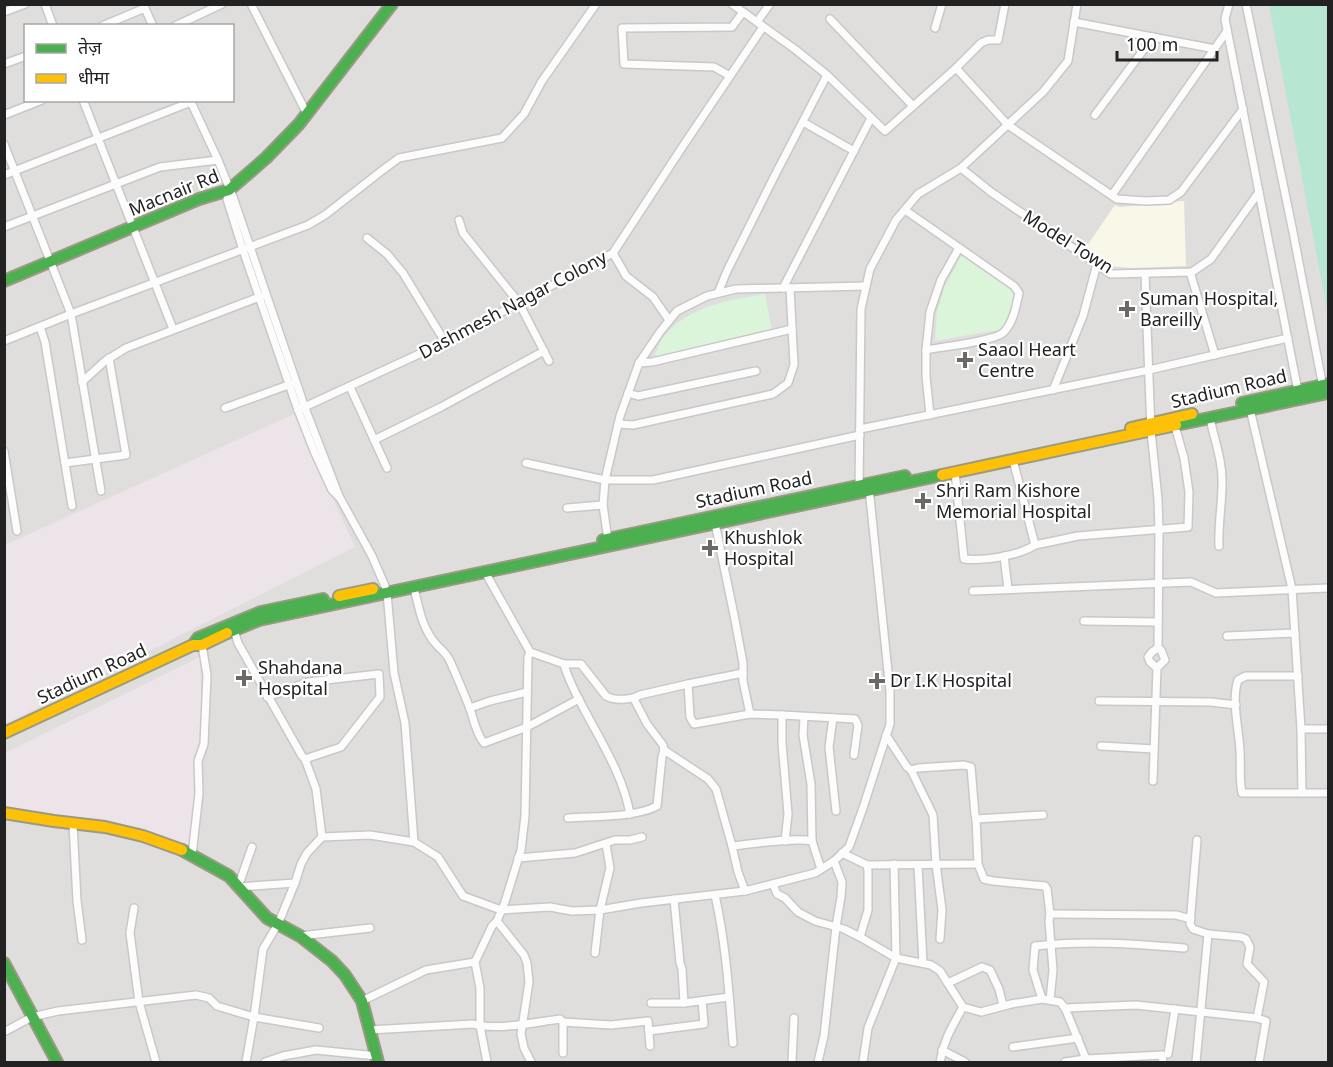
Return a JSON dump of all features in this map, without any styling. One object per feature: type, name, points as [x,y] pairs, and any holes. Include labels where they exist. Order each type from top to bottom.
[{"type":"main road","name":"Macnair Rd","points":[[4,281],[132,227],[229,190],[266,159],[299,124],[392,4]]},
{"type":"main road","name":"Stadium Road","points":[[198,645],[198,638],[261,612],[386,590],[414,588],[608,542],[715,523],[864,488],[1014,460],[1298,391],[1326,389]]},
{"type":"main road","name":"Stadium Road","points":[[4,733],[181,651],[260,620],[608,542],[1151,427],[1175,426],[1326,389]]},
{"type":"main road","points":[[4,813],[105,827],[142,836],[186,851],[229,876],[267,918],[300,936],[332,961],[345,975],[362,1001],[377,1059]]},
{"type":"main road","points":[[4,963],[57,1062]]},
{"type":"street","points":[[4,12],[25,4]]},
{"type":"street","points":[[45,4],[52,24]]},
{"type":"street","points":[[179,24],[222,4]]},
{"type":"street","points":[[251,4],[307,114]]},
{"type":"street","points":[[4,341],[308,225],[325,215],[399,158],[502,138],[524,114],[542,81],[596,4]]},
{"type":"street","points":[[732,4],[827,75],[885,131],[981,43],[998,40],[1005,4]]},
{"type":"street","name":"Dashmesh Nagar Colony","points":[[302,409],[445,342],[613,253],[730,76],[770,4]]},
{"type":"street","points":[[935,28],[942,4]]},
{"type":"street","points":[[246,1062],[263,949],[278,924],[301,864],[307,853],[322,837],[370,835],[414,843],[438,857],[463,896],[501,910],[550,907],[572,911],[600,909],[745,891],[815,873],[834,861],[849,847],[890,723],[890,691],[864,488],[860,432],[861,309],[870,269],[896,220],[918,194],[961,168],[1043,92],[1068,61],[1077,4]]},
{"type":"street","points":[[1229,4],[1225,19],[1298,391]]},
{"type":"street","points":[[1246,4],[1326,389]]},
{"type":"street","points":[[106,24],[144,6],[152,24]]},
{"type":"street","points":[[730,76],[714,67],[624,64],[622,28],[732,27],[743,12]]},
{"type":"street","points":[[830,20],[913,106]]},
{"type":"street","points":[[1074,22],[1215,49]]},
{"type":"street","points":[[1112,195],[1227,30]]},
{"type":"street","points":[[1095,114],[1153,37]]},
{"type":"street","points":[[4,64],[24,57]]},
{"type":"street","points":[[956,68],[1008,124],[1117,199],[1169,200],[1181,192],[1243,109]]},
{"type":"street","points":[[718,293],[732,260],[827,75]]},
{"type":"street","points":[[4,115],[37,102]]},
{"type":"street","points":[[84,102],[174,329]]},
{"type":"street","points":[[4,175],[188,102]]},
{"type":"street","points":[[190,102],[233,197],[247,249],[324,474],[372,556],[386,590],[394,673],[405,723],[414,843]]},
{"type":"street","points":[[618,424],[633,425],[773,394],[788,383],[794,365],[786,288],[872,118]]},
{"type":"street","points":[[803,122],[854,151]]},
{"type":"street","points":[[4,144],[71,314],[101,491]]},
{"type":"street","points":[[4,227],[160,167],[218,160]]},
{"type":"street","name":"Model Town","points":[[961,168],[991,192],[1111,274],[1190,272]]},
{"type":"street","points":[[1215,355],[1190,272],[1211,259],[1259,192]]},
{"type":"street","points":[[905,210],[1014,286],[1019,293],[1012,320],[1003,334],[988,339],[926,350]]},
{"type":"street","points":[[459,220],[463,233],[519,303],[549,361]]},
{"type":"street","points":[[367,238],[387,254],[403,273],[445,342]]},
{"type":"street","points":[[930,415],[926,350],[930,312],[941,280],[959,248]]},
{"type":"street","points":[[613,253],[626,276],[653,297],[669,320]]},
{"type":"street","points":[[1053,390],[1083,316],[1097,264]]},
{"type":"street","points":[[1145,274],[1151,427],[1158,499],[1158,648],[1165,660],[1157,668],[1153,781]]},
{"type":"street","points":[[608,542],[603,505],[604,480],[618,424],[639,363],[677,311],[707,296],[736,289],[866,286]]},
{"type":"street","points":[[82,382],[109,358],[126,348],[263,296]]},
{"type":"street","points":[[40,327],[45,342],[72,506]]},
{"type":"street","points":[[639,363],[652,362],[792,329]]},
{"type":"street","points":[[526,463],[604,480],[654,480],[930,415],[1149,370],[1288,338]]},
{"type":"street","points":[[374,440],[441,407],[544,351]]},
{"type":"street","points":[[65,463],[126,455],[109,358]]},
{"type":"street","points":[[628,393],[638,396],[756,371]]},
{"type":"street","points":[[225,408],[292,383]]},
{"type":"street","points":[[350,387],[387,468]]},
{"type":"street","points":[[1250,409],[1292,590],[1301,729],[1302,793]]},
{"type":"street","points":[[1210,418],[1222,482],[1219,546]]},
{"type":"street","points":[[955,472],[964,559],[1004,556],[1035,545],[1078,536],[1188,527],[1189,492],[1184,458],[1175,426]]},
{"type":"street","points":[[4,451],[17,531]]},
{"type":"street","points":[[1014,460],[1035,545]]},
{"type":"street","points":[[567,508],[603,505]]},
{"type":"street","points":[[715,523],[743,663],[743,681],[750,714]]},
{"type":"street","points":[[1004,556],[1008,589]]},
{"type":"street","points":[[485,572],[530,652],[564,664],[581,664],[606,696],[611,699],[634,699],[640,695],[743,674]]},
{"type":"street","points":[[973,591],[1191,582],[1216,593],[1329,588]]},
{"type":"street","points":[[414,588],[424,626],[435,644],[449,658],[484,743],[527,727],[579,699]]},
{"type":"street","points":[[1084,621],[1158,622]]},
{"type":"street","points":[[234,630],[238,643],[267,697],[305,759],[316,789],[322,837]]},
{"type":"street","points":[[1227,636],[1295,633]]},
{"type":"street","points":[[192,855],[199,793],[198,761],[204,744],[207,675],[198,645]]},
{"type":"street","points":[[1157,668],[1148,657],[1158,648]]},
{"type":"street","points":[[487,1062],[480,1026],[480,988],[475,962],[505,902],[520,850],[525,816],[528,657],[530,652]]},
{"type":"street","points":[[564,664],[579,699],[615,767],[626,794],[630,814]]},
{"type":"street","points":[[267,697],[308,682],[379,674],[380,697],[341,747],[305,759]]},
{"type":"street","points":[[1298,676],[1246,676],[1238,680],[1236,705],[1242,793],[1329,793]]},
{"type":"street","points":[[688,684],[690,717],[694,724],[750,714],[855,719],[858,725],[854,755]]},
{"type":"street","points":[[470,708],[528,692]]},
{"type":"street","points":[[568,818],[630,814],[650,810],[657,806],[663,745],[647,724],[634,699]]},
{"type":"street","points":[[1099,701],[1211,702],[1236,705]]},
{"type":"street","points":[[782,715],[788,814],[785,841]]},
{"type":"street","points":[[804,717],[803,735],[811,784],[812,841],[821,869]]},
{"type":"street","points":[[833,718],[829,747],[836,811]]},
{"type":"street","points":[[1301,729],[1329,729]]},
{"type":"street","points":[[886,735],[911,770],[933,815],[942,910],[940,939]]},
{"type":"street","points":[[1101,747],[1154,748]]},
{"type":"street","points":[[664,750],[708,779],[716,789],[745,891]]},
{"type":"street","points":[[911,770],[964,765],[971,767],[978,864],[984,879],[1045,886],[1047,889],[1053,970],[1050,1000]]},
{"type":"street","points":[[976,819],[1043,815]]},
{"type":"street","points":[[73,824],[77,901],[82,940]]},
{"type":"street","points":[[518,858],[576,853],[615,840],[642,837]]},
{"type":"street","points":[[1197,840],[1190,924],[1193,929],[1208,934],[1246,939],[1250,947],[1247,964],[1264,982],[1257,1018]]},
{"type":"street","points":[[732,846],[812,841]]},
{"type":"street","points":[[595,953],[600,909],[610,868],[606,844]]},
{"type":"street","points":[[252,847],[238,887],[295,883]]},
{"type":"street","points":[[842,853],[867,865],[978,864]]},
{"type":"street","points":[[818,1062],[824,1036],[841,897],[842,882],[834,861]]},
{"type":"street","points":[[862,1062],[868,1028],[896,958],[894,864]]},
{"type":"street","points":[[860,937],[868,909],[867,865]]},
{"type":"street","points":[[918,866],[923,963]]},
{"type":"street","points":[[773,884],[777,894],[785,898],[798,912],[815,921],[844,929],[896,958],[931,965],[940,971],[963,1007],[981,1012],[1042,999],[1060,1002],[1065,1008],[1086,1059]]},
{"type":"street","points":[[715,895],[722,926],[733,1043]]},
{"type":"street","points":[[674,899],[684,1003]]},
{"type":"street","points":[[134,908],[130,933],[139,1002],[156,1062]]},
{"type":"street","points":[[1050,914],[1176,915],[1191,919]]},
{"type":"street","points":[[497,921],[527,963],[529,982],[521,1034],[524,1048],[531,1062]]},
{"type":"street","points":[[300,936],[370,928]]},
{"type":"street","points":[[1196,1062],[1208,934]]},
{"type":"street","points":[[1042,999],[1033,970],[1035,946],[1108,942],[1185,948]]},
{"type":"street","points":[[362,1001],[426,970],[475,962]]},
{"type":"street","points":[[948,983],[982,967],[990,970],[999,989],[1003,1006]]},
{"type":"street","points":[[4,1032],[32,1017],[58,1011],[196,995],[208,998],[217,1006],[254,1017],[319,1028]]},
{"type":"street","points":[[651,1003],[684,1003],[729,997]]},
{"type":"street","points":[[649,1031],[704,1024],[702,1001]]},
{"type":"street","points":[[1065,1008],[1136,1005],[1257,1018],[1266,1021],[1259,1062]]},
{"type":"street","points":[[940,1062],[946,1036],[963,1007]]},
{"type":"street","points":[[1168,1054],[1175,1009]]},
{"type":"street","points":[[792,1062],[794,1018]]},
{"type":"street","points":[[370,1030],[473,1024],[489,1026],[560,1019],[563,1022],[611,1025],[648,1021],[650,1046]]},
{"type":"street","points":[[563,1022],[563,1053]]},
{"type":"street","points":[[1014,1047],[1078,1038]]},
{"type":"street","points":[[265,1062],[316,1050],[377,1059]]},
{"type":"street","points":[[942,1050],[965,1062]]},
{"type":"street","points":[[1065,1062],[1086,1059],[1140,1059],[1162,1055],[1163,1062]]},
{"type":"shaded area","points":[[5,5],[1328,5],[1328,1062],[5,1062]]},
{"type":"shaded area","points":[[1184,201],[1186,266],[1132,268],[1110,266],[1084,250],[1115,205],[1120,207]]},
{"type":"shaded area","points":[[294,414],[355,547],[5,724],[5,545]]},
{"type":"shaded area","points":[[200,657],[202,735],[197,754],[191,851],[5,807],[5,753]]},
{"type":"green space","points":[[1269,5],[1328,5],[1328,314]]},
{"type":"green space","points":[[963,253],[1016,293],[1003,329],[935,341],[937,312],[944,288]]},
{"type":"green space","points":[[765,294],[772,330],[660,357],[655,355],[664,336],[687,316],[711,305]]},
{"type":"traffic: fast","points":[[4,281],[199,199],[229,190],[266,158],[299,124],[392,4]]},
{"type":"traffic: fast","points":[[1242,403],[1328,384]]},
{"type":"traffic: fast","points":[[1176,425],[1328,393]]},
{"type":"traffic: fast","points":[[227,633],[259,620],[942,475]]},
{"type":"traffic: fast","points":[[603,540],[905,476]]},
{"type":"traffic: fast","points":[[193,645],[198,638],[261,612],[323,599]]},
{"type":"traffic: fast","points":[[182,850],[229,876],[267,918],[300,936],[332,961],[345,975],[362,1001],[378,1062]]},
{"type":"traffic: fast","points":[[4,963],[57,1062]]},
{"type":"traffic: slow","points":[[1131,428],[1192,414]]},
{"type":"traffic: slow","points":[[942,475],[1176,425]]},
{"type":"traffic: slow","points":[[339,596],[373,589]]},
{"type":"traffic: slow","points":[[4,733],[193,645],[202,645],[227,633]]},
{"type":"traffic: slow","points":[[4,813],[105,827],[143,836],[182,850]]},
{"type":"place","name":"Suman Hospital, Bareilly","points":[[1127,309]]},
{"type":"place","name":"Saaol Heart Centre","points":[[965,360]]},
{"type":"place","name":"Shri Ram Kishore Memorial Hospital","points":[[923,501]]},
{"type":"place","name":"Khushlok Hospital","points":[[710,548]]},
{"type":"place","name":"Shahdana Hospital","points":[[244,678]]},
{"type":"place","name":"Dr I.K Hospital","points":[[877,681]]}]
